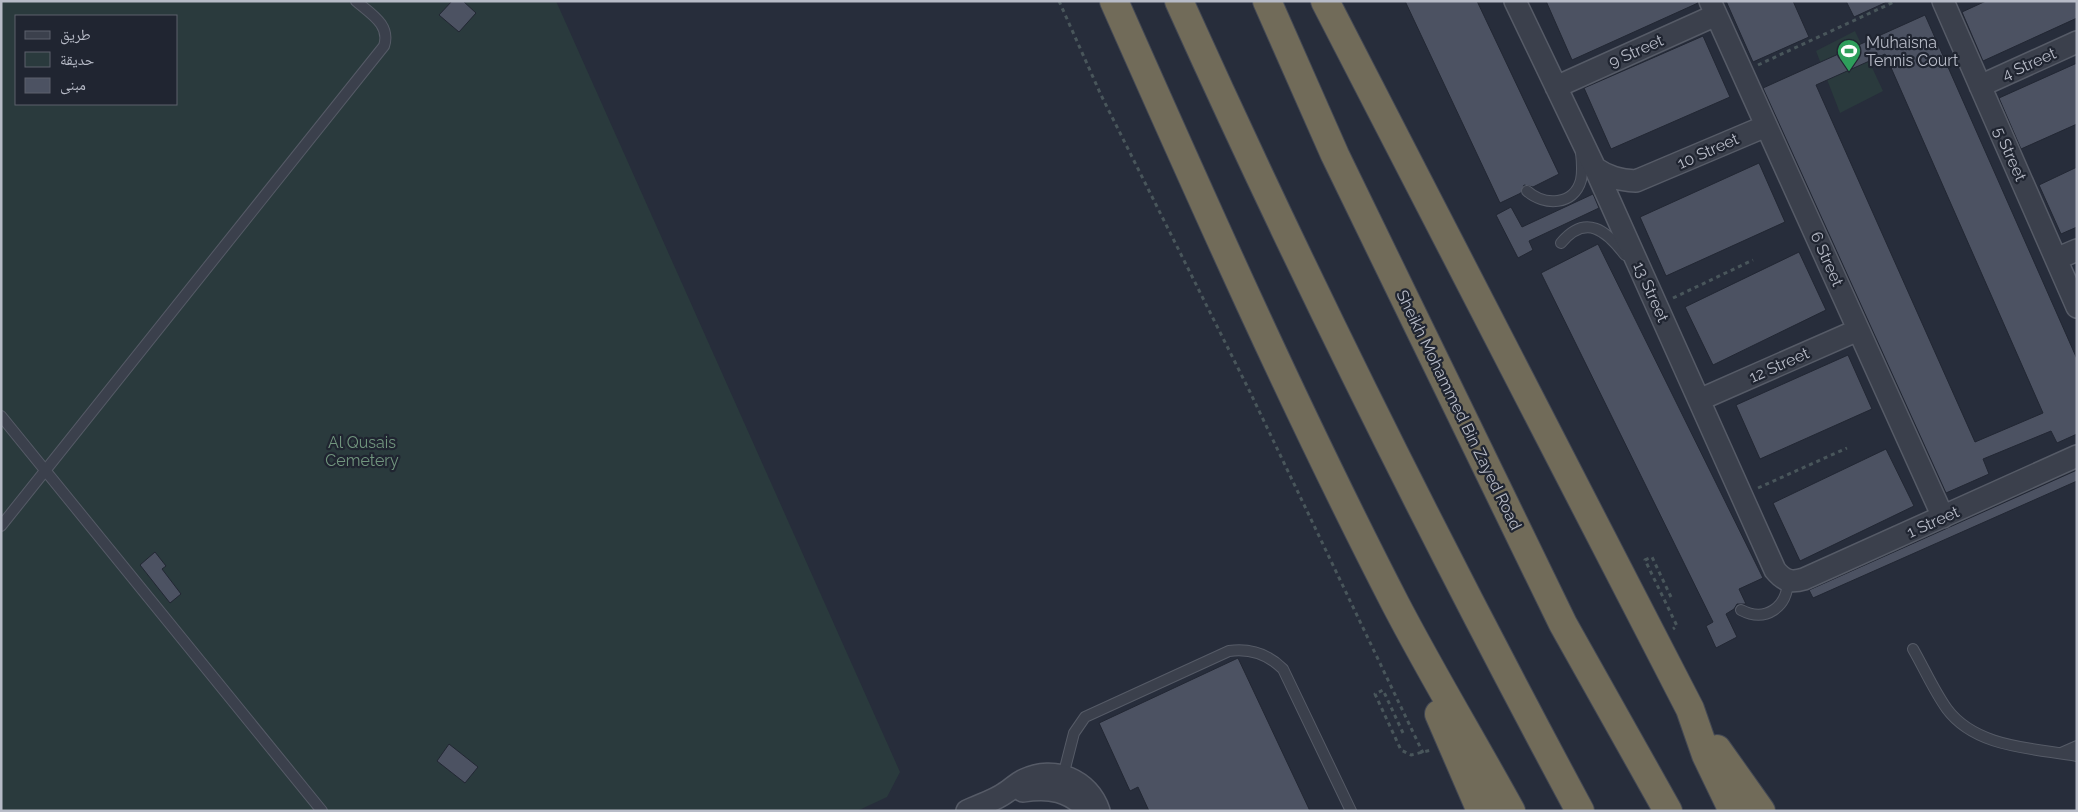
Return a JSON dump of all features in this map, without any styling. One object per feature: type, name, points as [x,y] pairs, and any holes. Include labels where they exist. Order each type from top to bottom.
[{"type":"highway","points":[[1114,1],[1220,242],[1397,606],[1511,811]]},
{"type":"highway","points":[[1179,1],[1251,161],[1379,426],[1481,628],[1580,811]]},
{"type":"highway","name":"Sheikh Mohammed Bin Zayed Road","points":[[1267,1],[1335,155],[1558,615],[1668,811]]},
{"type":"highway","points":[[1325,1],[1690,709],[1761,811]]},
{"type":"highway","points":[[1397,606],[1412,651],[1481,811]]},
{"type":"highway","points":[[1690,709],[1706,755],[1733,811]]},
{"type":"street","name":"13 Street","points":[[1515,1],[1595,168],[1775,570],[1788,581]]},
{"type":"street","name":"5 Street","points":[[1943,1],[2077,307]]},
{"type":"street","name":"9 Street","points":[[1556,87],[1713,8]]},
{"type":"street","name":"6 Street","points":[[1713,8],[1943,517]]},
{"type":"street","name":"4 Street","points":[[1980,86],[2077,42]]},
{"type":"street","name":"10 Street","points":[[1595,168],[1607,176],[1621,180],[1636,180],[1650,176],[1766,126]]},
{"type":"street","name":"10 Street","points":[[1618,220],[1629,194],[1650,176]]},
{"type":"street","points":[[2056,259],[2077,250]]},
{"type":"street","name":"12 Street","points":[[1699,400],[1858,330]]},
{"type":"street","name":"1 Street","points":[[1788,581],[1804,579],[2077,456]]},
{"type":"street","points":[[1005,794],[1018,783],[1034,776],[1053,774],[1063,776],[1086,788],[1099,811]]},
{"type":"street","points":[[967,811],[1005,794],[1044,788],[1053,789],[1073,797],[1088,811]]},
{"type":"lane","points":[[1,526],[384,46],[386,33],[381,23],[356,1]]},
{"type":"lane","points":[[1527,191],[1536,199],[1546,202],[1557,202],[1568,198],[1576,190],[1581,180],[1581,139]]},
{"type":"lane","points":[[1561,243],[1568,234],[1578,229],[1589,227],[1600,229],[1616,243],[1646,282]]},
{"type":"lane","points":[[1,416],[322,811]]},
{"type":"lane","points":[[1741,610],[1757,615],[1777,609],[1784,601],[1788,591],[1788,581]]},
{"type":"lane","points":[[1914,649],[1947,709],[1958,721],[1972,731],[2004,744],[2077,756]]},
{"type":"lane","points":[[1063,776],[1074,733],[1085,717],[1229,652],[1248,650],[1267,656],[1283,669],[1351,811]]},
{"type":"lane","points":[[2062,753],[2077,746]]},
{"type":"path","points":[[1059,1],[1110,113],[1250,392],[1423,753]]},
{"type":"path","points":[[1742,72],[1896,1]]},
{"type":"path","points":[[1657,305],[1753,260]]},
{"type":"path","points":[[1742,495],[1847,448]]},
{"type":"path","points":[[1669,612],[1645,560],[1652,557],[1671,597]]},
{"type":"path","points":[[1403,733],[1383,690],[1375,694],[1401,750],[1411,755],[1452,744]]},
{"type":"green space","name":"Al Qusais Cemetery","points":[[1,1],[556,1],[900,772],[887,797],[857,811],[1,811]]},
{"type":"green space","name":"Muhaisna Tennis Court","points":[[1855,31],[1883,91],[1840,113],[1816,51]]},
{"type":"building","points":[[452,1],[463,1],[476,13],[459,32],[439,15]]},
{"type":"building","points":[[1405,1],[1477,1],[1559,174],[1533,187],[1524,185],[1521,193],[1500,203]]},
{"type":"building","points":[[1546,1],[1698,1],[1698,3],[1572,60]]},
{"type":"building","points":[[1726,1],[1793,1],[1809,37],[1753,62]]},
{"type":"building","points":[[1846,1],[1889,1],[1854,17]]},
{"type":"building","points":[[1986,1],[2077,1],[2077,18],[1983,61],[1962,12]]},
{"type":"building","points":[[1925,15],[2077,359],[2077,434],[2057,443],[2051,431],[1983,459],[1989,474],[1946,493],[1763,88]],"holes":[[[1885,54],[2043,413],[1975,442],[1816,85]]]},
{"type":"building","points":[[1703,36],[1730,97],[1611,149],[1584,88]]},
{"type":"building","points":[[2077,63],[2077,124],[2021,149],[1999,98]]},
{"type":"building","points":[[1759,163],[1785,222],[1666,276],[1640,217]]},
{"type":"building","points":[[2077,167],[2077,227],[2061,234],[2039,185]]},
{"type":"building","points":[[1593,194],[1599,208],[1529,241],[1533,250],[1518,258],[1496,215],[1511,207],[1522,227]]},
{"type":"building","points":[[1598,244],[1763,578],[1739,589],[1746,604],[1737,604],[1734,609],[1726,614],[1737,637],[1716,648],[1706,626],[1713,622],[1541,273]]},
{"type":"building","points":[[1799,252],[1826,310],[1713,365],[1685,307]]},
{"type":"building","points":[[1848,355],[1872,409],[1760,459],[1736,405]]},
{"type":"building","points":[[1886,449],[1914,506],[1800,561],[1773,503]]},
{"type":"building","points":[[2077,470],[2077,481],[1813,598],[1809,590]]},
{"type":"building","points":[[155,552],[166,566],[162,569],[181,594],[170,603],[140,565]]},
{"type":"building","points":[[1238,658],[1310,811],[1149,811],[1138,787],[1130,791],[1099,723]]},
{"type":"building","points":[[449,744],[478,767],[465,783],[437,761]]},
{"type":"place","name":"Muhaisna Tennis Court","points":[[1849,72]]}]
